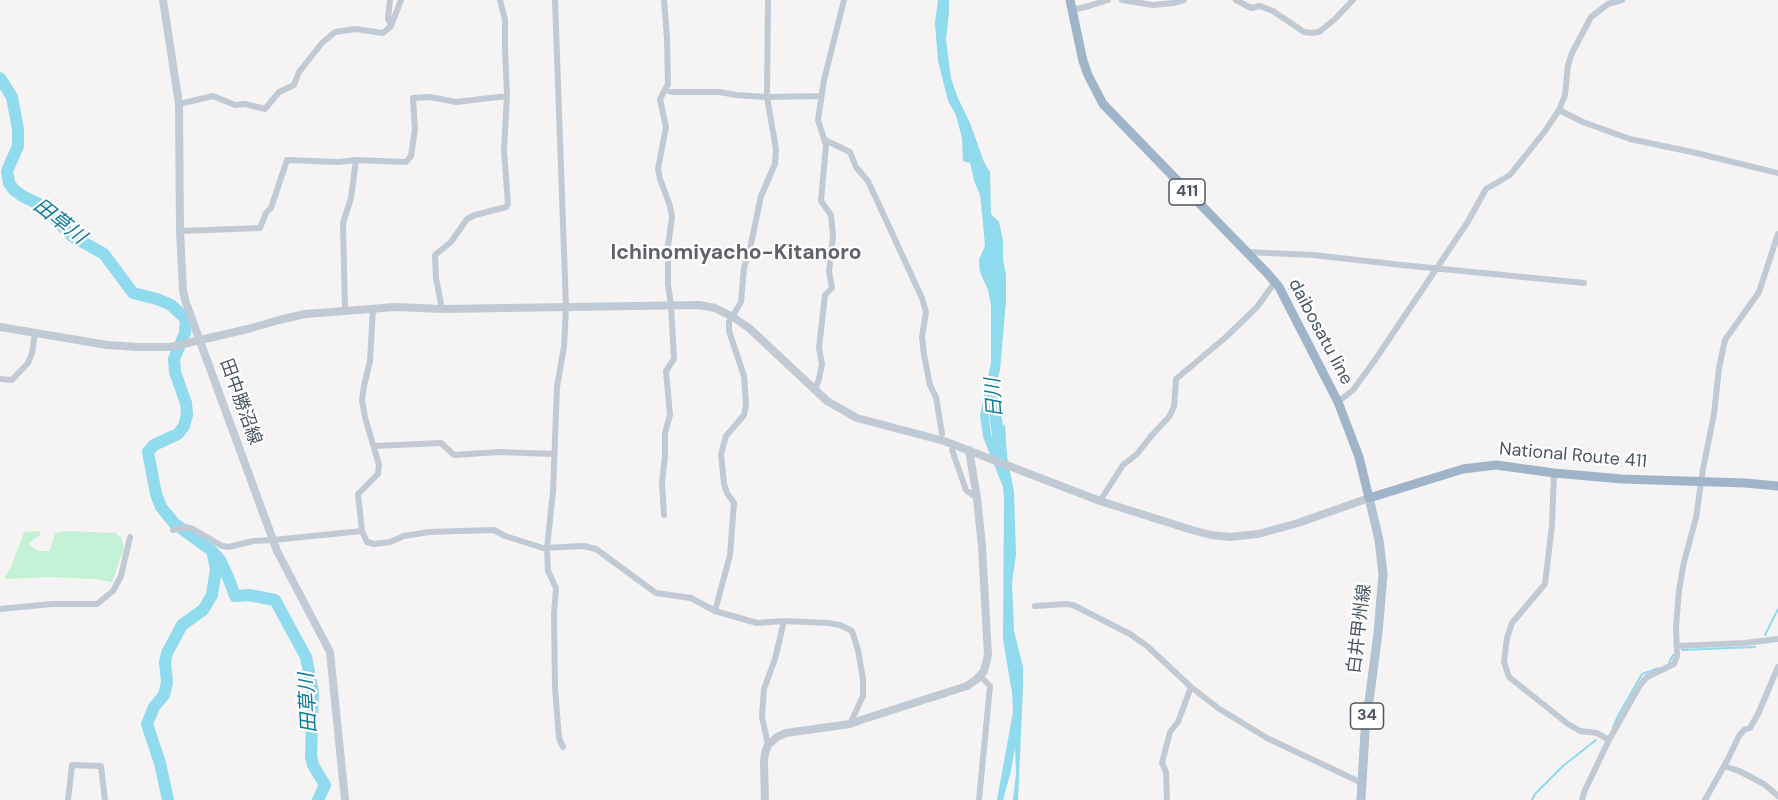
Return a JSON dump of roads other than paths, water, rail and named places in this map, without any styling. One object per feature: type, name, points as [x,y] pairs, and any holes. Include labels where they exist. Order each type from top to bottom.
[{"type":"highway","name":"daibosatu line","points":[[1071,5],[1088,75],[1103,104],[1275,282],[1338,402],[1359,457],[1369,498]]},
{"type":"highway","name":"National Route 411","points":[[1369,498],[1482,466],[1510,466],[1554,473],[1622,479],[1763,483],[1778,486]]},
{"type":"main road","name":"田中勝沼線","points":[[163,0],[179,104],[180,231],[184,295],[273,540],[330,652],[345,800]]},
{"type":"main road","name":"白井甲州線","points":[[1361,800],[1369,696],[1383,574],[1379,540],[1369,498]]},
{"type":"street","points":[[390,0],[388,19],[391,26]]},
{"type":"street","points":[[179,104],[213,96],[235,105],[245,104],[265,109],[279,92],[294,85],[299,72],[322,43],[335,32],[355,29],[383,33],[391,26],[401,0]]},
{"type":"street","points":[[442,309],[436,278],[435,255],[451,242],[467,219],[506,207],[508,204],[504,150],[507,96],[505,20],[500,0]]},
{"type":"street","points":[[555,0],[566,307],[564,347],[557,387],[553,492],[547,548],[548,571],[556,588],[555,688],[559,738],[563,747]]},
{"type":"street","points":[[664,0],[668,84],[660,99],[666,127],[658,169],[672,217],[668,246],[668,285],[674,359],[666,371],[670,415],[665,433],[662,482],[664,515]]},
{"type":"street","points":[[715,611],[730,555],[734,503],[724,484],[721,454],[726,436],[744,415],[746,405],[744,376],[729,331],[729,322],[741,302],[744,268],[761,196],[775,165],[776,149],[767,97],[768,0]]},
{"type":"street","points":[[815,390],[822,364],[819,348],[825,295],[832,288],[829,270],[831,215],[821,201],[825,140],[818,120],[844,0]]},
{"type":"street","points":[[1071,5],[1089,6],[1108,0]]},
{"type":"street","points":[[1122,0],[1153,5],[1184,0]]},
{"type":"street","points":[[1236,0],[1251,8],[1260,6],[1273,11],[1304,32],[1312,33],[1318,32],[1335,19],[1353,0]]},
{"type":"street","points":[[1601,0],[1608,4]]},
{"type":"street","points":[[1338,402],[1353,390],[1467,223],[1486,189],[1509,175],[1559,110],[1565,95],[1568,65],[1572,53],[1591,17],[1608,4],[1622,0]]},
{"type":"street","points":[[666,90],[767,97],[822,96]]},
{"type":"street","points":[[180,231],[260,228],[266,213],[271,208],[287,160],[406,162],[411,156],[415,129],[413,98],[430,97],[456,102],[507,96]]},
{"type":"street","points":[[1559,110],[1583,122],[1630,139],[1778,173]]},
{"type":"street","points":[[825,140],[850,152],[856,167],[868,181],[922,298],[926,312],[922,337],[924,355],[930,385],[936,397],[942,434]]},
{"type":"street","points":[[345,311],[343,223],[351,198],[356,160]]},
{"type":"street","points":[[1582,800],[1609,740],[1640,685],[1647,677],[1674,664],[1677,656],[1676,627],[1679,590],[1696,518],[1725,340],[1759,292],[1778,234]]},
{"type":"street","points":[[1246,252],[1313,255],[1584,283]]},
{"type":"street","points":[[1100,501],[1123,465],[1137,454],[1169,417],[1174,407],[1176,379],[1226,337],[1249,314],[1275,282]]},
{"type":"street","points":[[0,327],[114,346],[170,347],[305,314],[395,307],[442,309],[699,305],[715,308],[749,328],[827,400],[857,418],[944,441],[1100,501],[1192,531],[1230,537],[1258,534],[1369,498]]},
{"type":"street","points":[[373,309],[370,361],[362,399],[379,465],[378,474],[358,494],[362,531],[367,542],[374,544],[390,542],[404,536],[429,532],[494,530],[505,536],[543,548],[584,546],[596,549],[656,593],[691,598],[715,611],[757,623],[784,621],[840,625],[852,631],[863,679],[863,696],[850,724]]},
{"type":"street","points":[[0,379],[12,380],[28,363],[35,333]]},
{"type":"street","points":[[374,446],[441,443],[454,455],[499,452],[554,454]]},
{"type":"street","points":[[951,450],[966,490],[977,498]]},
{"type":"street","points":[[768,745],[786,733],[850,724],[967,686],[980,675],[987,663],[987,655],[982,546],[973,452]]},
{"type":"street","points":[[1554,473],[1552,525],[1545,584],[1512,623],[1507,638],[1504,662],[1509,677],[1568,724],[1580,731],[1597,733],[1609,740]]},
{"type":"street","points":[[172,531],[187,527],[222,546],[229,547],[253,541],[362,531]]},
{"type":"street","points":[[0,609],[52,603],[97,604],[113,591],[121,576],[130,537]]},
{"type":"street","points":[[1035,606],[1073,605],[1130,634],[1218,708],[1267,738],[1362,783]]},
{"type":"street","points":[[765,800],[764,761],[768,745],[762,717],[764,689],[775,659],[784,621]]},
{"type":"street","points":[[1677,646],[1745,644],[1778,639]]},
{"type":"street","points":[[1705,800],[1739,736],[1744,730],[1750,728],[1758,714],[1778,667]]},
{"type":"street","points":[[979,800],[990,686],[980,675]]},
{"type":"street","points":[[1167,800],[1166,772],[1162,763],[1170,732],[1178,722],[1191,687]]},
{"type":"street","points":[[68,800],[72,765],[101,766],[105,800]]},
{"type":"street","points":[[1724,766],[1764,784],[1778,796]]},
{"type":"water","points":[[938,0],[949,0],[946,40],[951,78],[990,172],[991,214],[999,222],[1003,241],[1006,301],[1000,370],[988,410],[991,434],[997,451],[1001,430],[1005,424],[1007,456],[1014,492],[1016,555],[1012,582],[1014,631],[1023,667],[1018,800],[1013,800],[1016,774],[1015,748],[1003,800],[997,800],[1013,712],[1003,639],[1003,487],[983,437],[980,415],[991,363],[991,305],[988,290],[980,272],[979,259],[985,246],[983,223],[980,195],[970,163],[963,161],[962,138],[956,115],[948,101],[938,61],[935,23]]},
{"type":"waterway","name":"田草川","points":[[0,78],[12,97],[18,129],[18,146],[7,171],[9,183],[14,190],[41,205],[72,236],[104,254],[133,293],[171,305],[186,319],[185,333],[174,359],[175,372],[186,403],[187,415],[184,426],[178,434],[154,445],[148,452],[156,494],[161,507],[174,523],[212,551],[220,560],[235,596],[249,595],[275,600],[306,657],[313,692],[311,757],[325,785],[318,800]]},
{"type":"waterway","name":"日川","points":[[993,379],[992,390],[1001,457]]},
{"type":"waterway","points":[[168,800],[160,763],[147,724],[154,707],[164,695],[167,683],[165,662],[167,653],[182,625],[203,610],[212,595],[216,569],[213,555]]},
{"type":"waterway","points":[[1765,635],[1778,609]]},
{"type":"waterway","points":[[1682,650],[1755,647]]},
{"type":"waterway","points":[[1669,663],[1673,655]]},
{"type":"waterway","points":[[1613,727],[1642,674],[1659,668]]},
{"type":"waterway","points":[[1532,800],[1535,794],[1563,766],[1596,740]]},
{"type":"district","name":"Ichinomiyacho-Kitanoro","points":[[736,253]]}]
